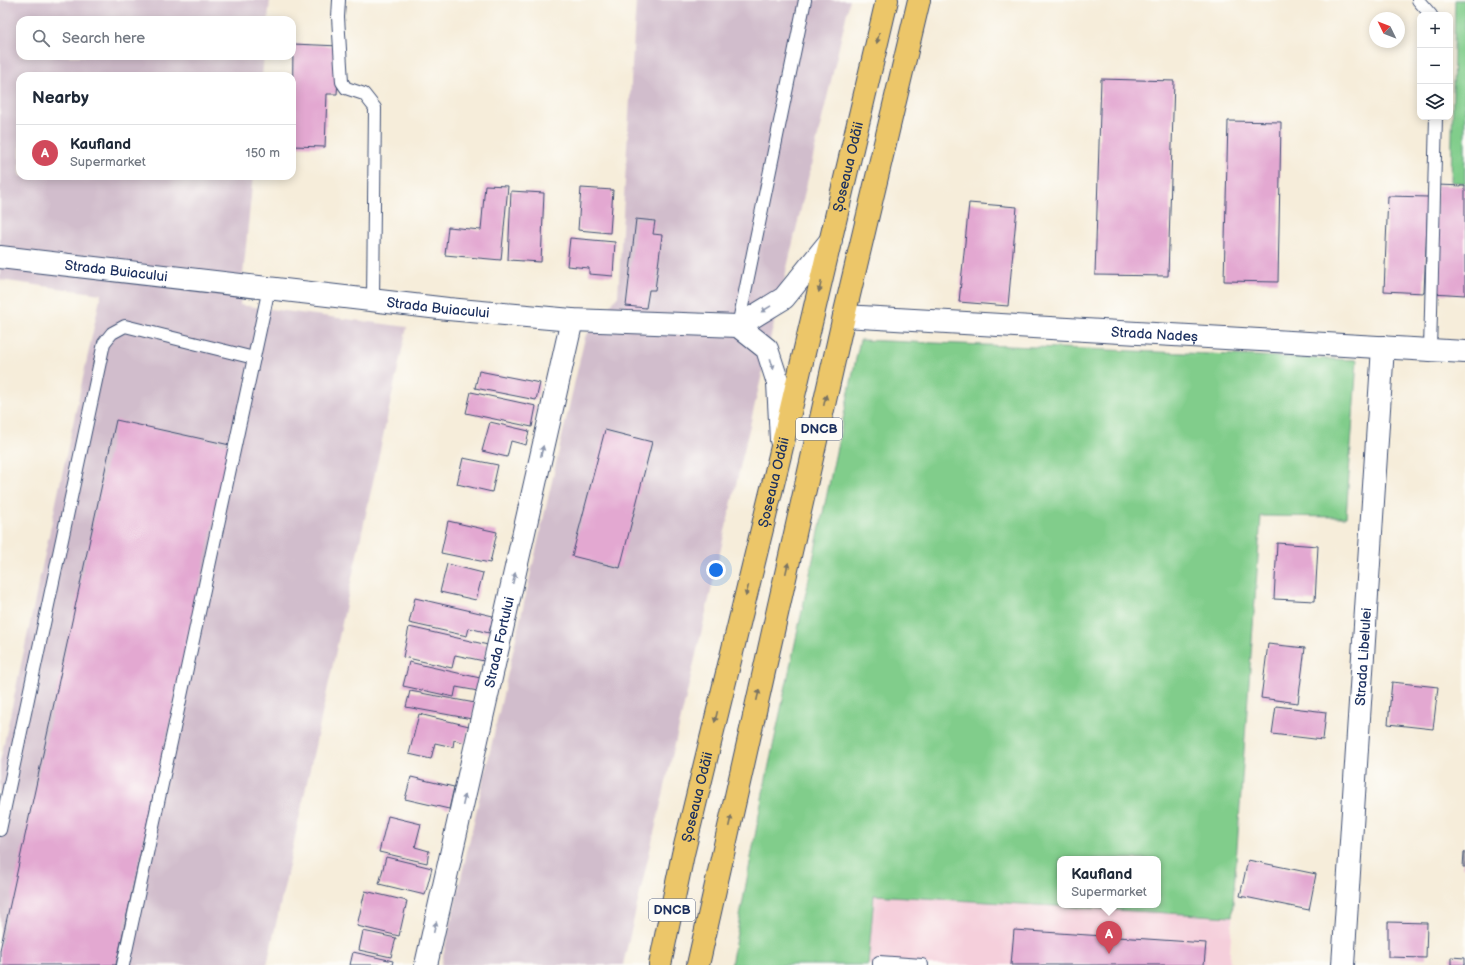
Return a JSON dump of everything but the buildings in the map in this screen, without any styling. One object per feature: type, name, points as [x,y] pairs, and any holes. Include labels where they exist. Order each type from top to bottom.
[{"type":"main road","name":"Șoseaua Odăii","points":[[660,965],[683,854],[781,451],[887,0]]},
{"type":"main road","name":"DNCB","points":[[698,965],[844,316],[919,0]]},
{"type":"main road","points":[[648,965],[683,854]]},
{"type":"main road","points":[[712,965],[721,859]]},
{"type":"street","points":[[781,451],[778,383],[767,349],[738,326],[784,298],[831,240]]},
{"type":"street","name":"Strada Buiacului","points":[[0,257],[448,309],[572,320],[738,326]]},
{"type":"street","name":"Strada Nadeș","points":[[844,316],[1465,352]]},
{"type":"street","name":"Strada Fortului","points":[[426,965],[572,320]]},
{"type":"street","name":"Strada Libelulei","points":[[1343,965],[1382,347]]},
{"type":"lane","points":[[339,0],[338,16],[342,82],[346,88],[364,94],[375,108],[374,300]]},
{"type":"lane","points":[[738,326],[805,0]]},
{"type":"lane","points":[[1418,0],[1428,12]]},
{"type":"lane","points":[[1430,350],[1436,120]]},
{"type":"lane","points":[[123,965],[269,288]]},
{"type":"lane","points":[[0,830],[104,343],[112,333],[125,326],[254,358]]},
{"type":"lane","points":[[879,965],[879,962],[922,965]]},
{"type":"shaded area","points":[[0,0],[270,0],[268,16],[16,16],[16,60],[264,60],[262,72],[16,72],[16,180],[253,180],[240,305],[407,327],[267,965],[0,965],[0,762],[101,294],[0,280]]},
{"type":"shaded area","points":[[636,0],[850,0],[623,965],[441,965],[585,337],[618,296]]},
{"type":"shaded area","points":[[763,793],[1239,820],[1229,965],[731,965]]},
{"type":"green space","points":[[1455,0],[1465,0],[1465,183],[1451,182]]},
{"type":"green space","points":[[860,340],[1357,360],[1346,517],[1261,516],[1232,917],[1086,908],[1161,908],[1161,856],[1057,856],[1057,906],[874,895],[868,965],[731,965],[763,793]]},
{"type":"place","name":"Kaufland","points":[[1109,954]]}]
